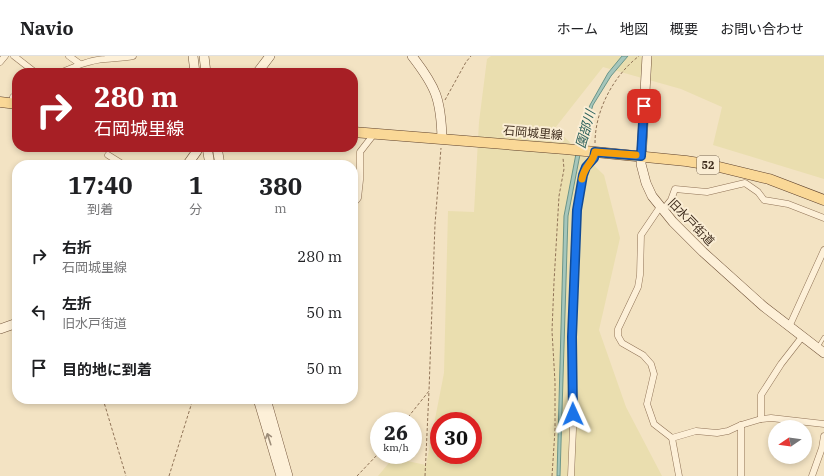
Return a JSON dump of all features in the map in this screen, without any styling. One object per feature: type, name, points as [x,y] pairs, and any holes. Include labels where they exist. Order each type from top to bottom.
[{"type":"main road","points":[[0,102],[12,100]]},
{"type":"main road","name":"石岡城里線","points":[[358,132],[442,139],[564,152],[591,151],[698,163],[746,173],[785,185],[824,200]]},
{"type":"street","points":[[0,62],[5,56]]},
{"type":"street","points":[[14,56],[30,68]]},
{"type":"street","points":[[69,56],[80,64]]},
{"type":"street","points":[[71,68],[80,64],[104,59],[120,59],[133,56]]},
{"type":"street","points":[[193,56],[194,68]]},
{"type":"street","points":[[204,56],[205,68]]},
{"type":"street","points":[[261,68],[270,56]]},
{"type":"street","points":[[412,56],[429,79],[439,102],[442,139]]},
{"type":"street","name":"旧水戸街道","points":[[647,56],[641,156],[642,170],[646,183],[661,209],[703,252],[789,327],[820,351]]},
{"type":"street","points":[[358,198],[360,152],[374,134]]},
{"type":"street","points":[[571,476],[573,429],[572,337],[577,210],[583,175],[586,167],[594,158],[591,151]]},
{"type":"street","points":[[108,155],[116,160]]},
{"type":"street","points":[[679,476],[672,438],[654,424],[647,404],[654,374],[651,364],[643,355],[622,343],[618,336],[618,329],[638,287],[640,275],[641,235],[661,209],[671,200],[676,189],[707,192],[739,183],[744,183],[758,192],[764,200],[788,204],[824,218]]},
{"type":"street","points":[[789,327],[824,250]]},
{"type":"street","points":[[0,328],[12,324]]},
{"type":"street","points":[[761,419],[761,394],[781,364],[802,337]]},
{"type":"street","points":[[259,404],[281,476]]},
{"type":"street","points":[[267,404],[288,476]]},
{"type":"street","points":[[672,438],[696,431],[717,433],[728,432],[741,425],[761,419],[771,418],[824,424]]},
{"type":"street","points":[[741,425],[741,476]]},
{"type":"street","points":[[812,476],[822,448],[824,436]]},
{"type":"lane","points":[[820,351],[824,337]]},
{"type":"path","points":[[439,102],[447,98],[466,62],[471,56]]},
{"type":"path","points":[[591,151],[600,110],[620,76],[639,56]]},
{"type":"path","points":[[425,476],[435,224],[442,139]]},
{"type":"path","points":[[552,476],[555,430],[555,382],[552,331],[559,196],[564,169],[564,152]]},
{"type":"path","points":[[412,412],[429,390]]},
{"type":"path","points":[[104,404],[126,476]]},
{"type":"path","points":[[169,476],[191,404]]},
{"type":"path","points":[[357,476],[370,462]]},
{"type":"shaded area","points":[[491,56],[824,56],[824,179],[713,145],[722,107],[681,89],[603,67],[555,128],[604,175],[620,238],[599,330],[626,407],[662,476],[378,476],[388,464],[426,465],[430,445],[430,464],[482,464],[482,412],[436,412],[444,373],[448,211],[474,212],[479,122],[487,59]]},
{"type":"water","name":"園部川","points":[[622,56],[628,56],[611,76],[593,105],[584,134],[568,216],[560,476],[557,476],[564,216],[580,133],[590,105],[608,73]]},
{"type":"slow traffic","points":[[582,179],[586,167],[594,158],[595,152],[636,155]]},
{"type":"route","points":[[573,414],[572,337],[574,260],[577,210],[583,175],[586,167],[594,158],[595,152],[641,156],[644,106]]}]
